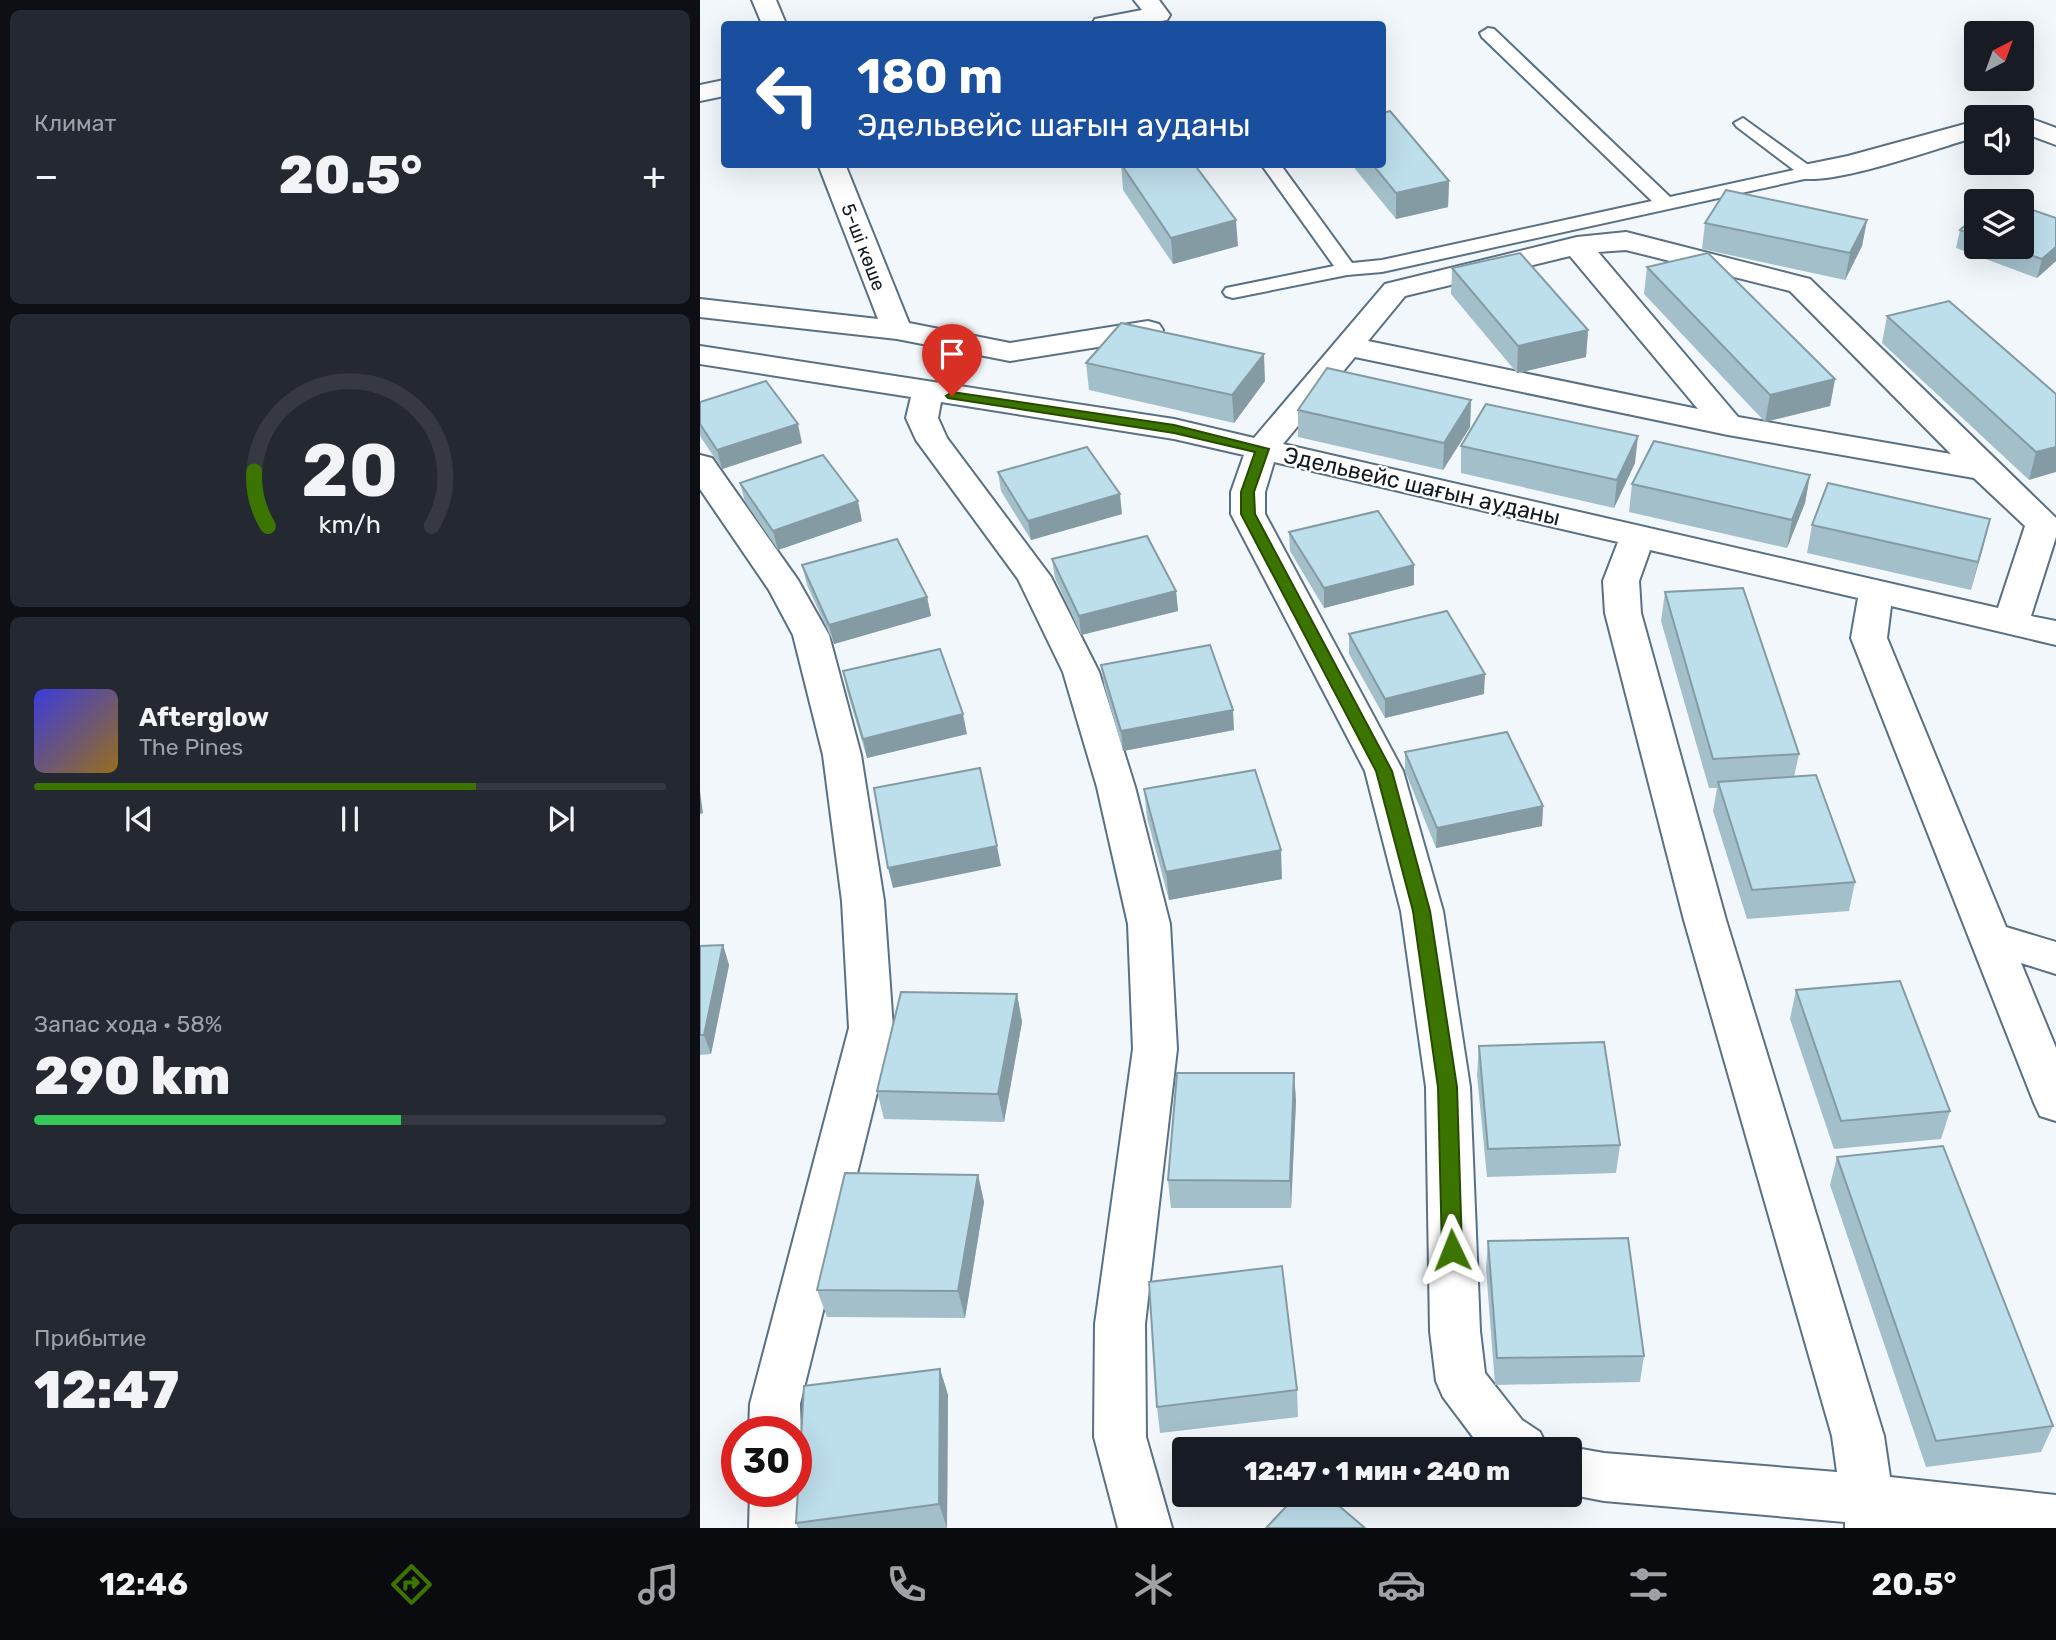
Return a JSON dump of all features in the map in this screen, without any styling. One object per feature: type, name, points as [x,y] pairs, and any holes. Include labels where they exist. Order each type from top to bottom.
[{"type":"street","points":[[764,0],[773,21]]},
{"type":"street","points":[[1113,21],[1152,8]]},
{"type":"street","points":[[700,93],[721,90]]},
{"type":"street","points":[[2034,128],[2056,137]]},
{"type":"street","points":[[1809,172],[1851,164],[1964,132]]},
{"type":"street","name":"5-ші көше","points":[[833,168],[897,330]]},
{"type":"street","points":[[1504,1437],[1461,1381],[1455,1331],[1448,1087],[1422,911],[1384,771],[1248,514],[1248,492],[1262,449],[1395,290],[1577,246],[1626,241],[1800,285],[1984,470],[2043,524],[2011,622]]},
{"type":"street","points":[[1577,246],[1728,425]]},
{"type":"street","points":[[700,308],[897,330],[1010,352],[1148,330]]},
{"type":"street","points":[[1346,346],[1728,425],[1984,470]]},
{"type":"street","name":"Эдельвейс шағын ауданы","points":[[700,355],[1174,429],[2056,633]]},
{"type":"street","points":[[928,391],[922,418],[932,440],[1034,578],[1081,672],[1116,787],[1149,924],[1155,1049],[1120,1324],[1120,1437],[1145,1528]]},
{"type":"street","points":[[700,466],[786,588],[811,635],[842,755],[863,901],[871,1028],[775,1404],[775,1416]]},
{"type":"street","points":[[1638,536],[1621,581],[1623,613],[1705,920],[1857,1436],[1870,1514]]},
{"type":"street","points":[[1878,592],[1872,609],[1869,638],[2056,1103]]},
{"type":"street","points":[[1988,937],[2056,958]]},
{"type":"street","points":[[1582,1473],[1870,1514],[2056,1520]]},
{"type":"street","points":[[776,1507],[776,1528]]},
{"type":"lane","points":[[1488,33],[1665,203]]},
{"type":"lane","points":[[1743,123],[1809,172]]},
{"type":"lane","points":[[1273,168],[1347,269]]},
{"type":"lane","points":[[1233,292],[1347,269],[1382,266],[1809,172]]},
{"type":"building","points":[[1390,111],[1449,181],[1396,193],[1375,168],[1386,168],[1386,112]]},
{"type":"building","points":[[1124,168],[1197,168],[1236,220],[1171,238]]},
{"type":"building","points":[[1726,190],[1867,220],[1850,253],[1705,223]]},
{"type":"building","points":[[2034,210],[2056,218],[2056,247],[2042,259],[2034,256]]},
{"type":"building","points":[[1520,253],[1588,330],[1518,346],[1452,268]]},
{"type":"building","points":[[1708,253],[1835,379],[1770,395],[1647,267]]},
{"type":"building","points":[[1949,301],[2056,394],[2056,447],[2036,452],[1887,316]]},
{"type":"building","points":[[1121,323],[1264,354],[1232,395],[1086,363]]},
{"type":"building","points":[[1327,368],[1471,400],[1444,443],[1298,410]]},
{"type":"building","points":[[766,381],[798,424],[717,450],[700,424],[700,402]]},
{"type":"building","points":[[1486,404],[1638,436],[1617,480],[1461,446]]},
{"type":"building","points":[[1654,441],[1810,475],[1792,520],[1632,484]]},
{"type":"building","points":[[1087,447],[1120,494],[1028,521],[998,472]]},
{"type":"building","points":[[823,455],[858,501],[773,531],[740,483]]},
{"type":"building","points":[[1828,483],[1990,519],[1978,562],[1812,525]]},
{"type":"building","points":[[1378,511],[1414,565],[1324,588],[1289,532]]},
{"type":"building","points":[[1147,536],[1176,591],[1079,616],[1052,559]]},
{"type":"building","points":[[897,539],[927,597],[829,625],[802,565]]},
{"type":"building","points":[[1743,588],[1799,754],[1713,759],[1665,592]]},
{"type":"building","points":[[1447,611],[1485,674],[1385,699],[1349,634]]},
{"type":"building","points":[[1210,645],[1233,710],[1121,731],[1101,665]]},
{"type":"building","points":[[940,649],[963,714],[863,739],[843,671]]},
{"type":"building","points":[[1507,732],[1543,806],[1437,828],[1405,752]]},
{"type":"building","points":[[980,768],[997,846],[888,868],[874,788]]},
{"type":"building","points":[[1255,770],[1281,850],[1166,872],[1144,789]]},
{"type":"building","points":[[1816,775],[1855,882],[1752,890],[1718,782]]},
{"type":"building","points":[[723,945],[704,1035],[700,1035],[700,946]]},
{"type":"building","points":[[1900,981],[1950,1111],[1841,1121],[1796,990]]},
{"type":"building","points":[[901,992],[1017,994],[998,1094],[877,1091]]},
{"type":"building","points":[[1604,1042],[1620,1145],[1488,1149],[1479,1046]]},
{"type":"building","points":[[1177,1073],[1294,1073],[1290,1181],[1168,1180]]},
{"type":"building","points":[[1943,1146],[2053,1426],[1936,1441],[1837,1157]]},
{"type":"building","points":[[845,1173],[978,1175],[958,1291],[817,1290]]},
{"type":"building","points":[[1628,1238],[1644,1356],[1497,1358],[1488,1241]]},
{"type":"building","points":[[1282,1266],[1297,1390],[1157,1407],[1149,1282]]},
{"type":"building","points":[[940,1369],[939,1504],[796,1523],[797,1507],[812,1507],[812,1416],[802,1416],[804,1386]]},
{"type":"building","points":[[1286,1507],[1340,1507],[1365,1528],[1266,1528]]},
{"type":"route","points":[[952,396],[1174,429],[1262,449],[1248,492],[1248,514],[1384,771],[1422,911],[1448,1087],[1452,1250]]}]
